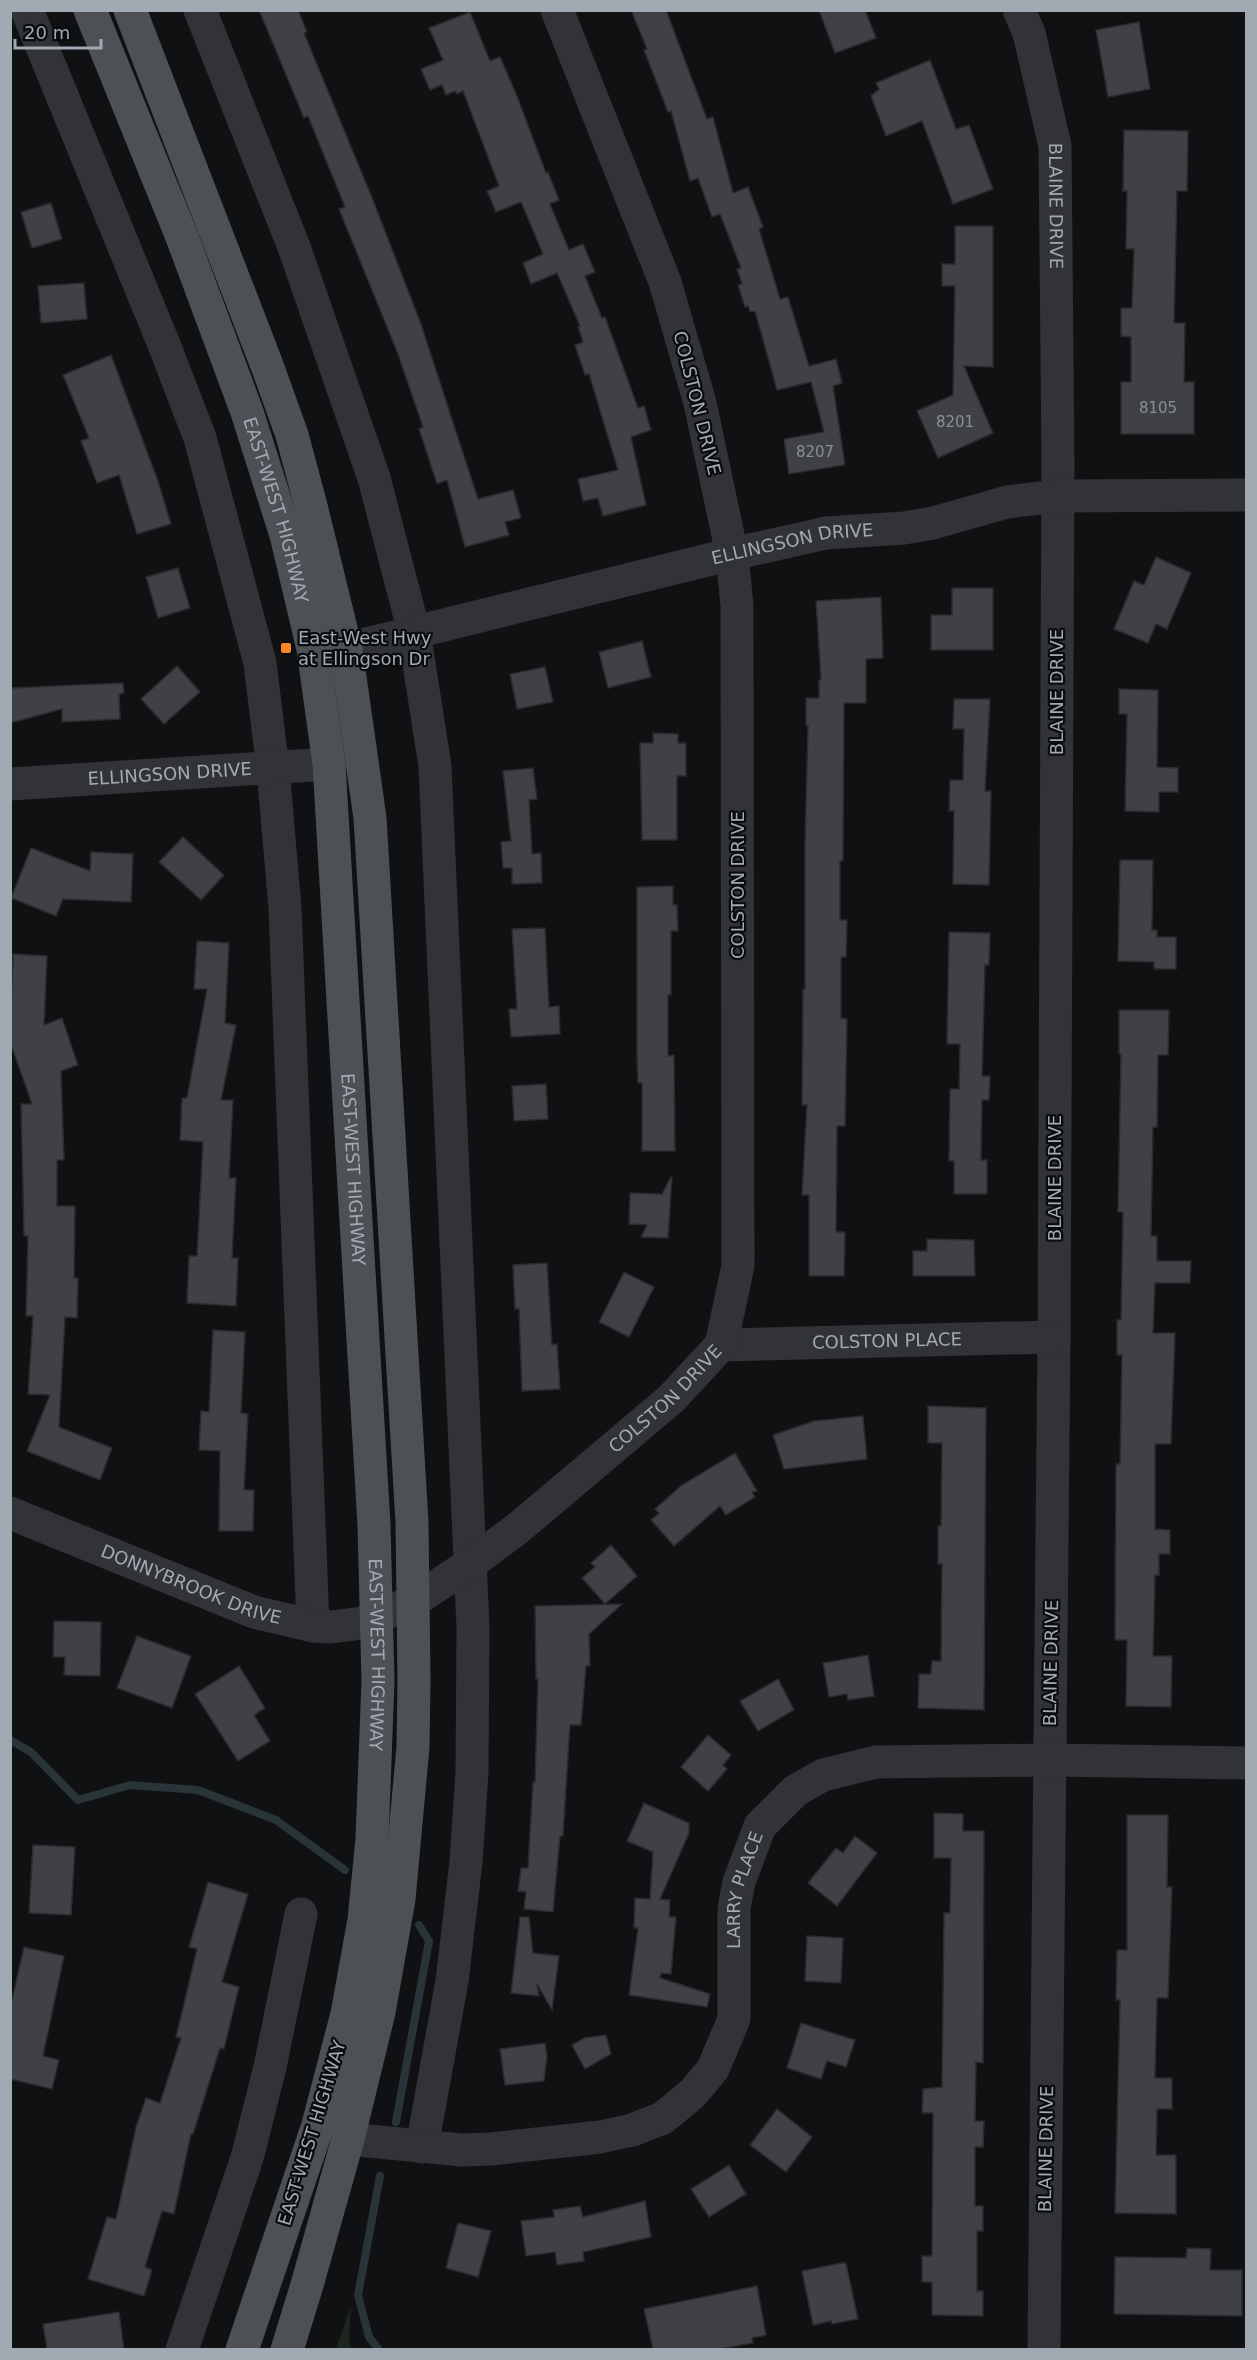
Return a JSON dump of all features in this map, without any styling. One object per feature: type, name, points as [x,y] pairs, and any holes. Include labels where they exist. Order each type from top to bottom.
[{"type":"main road","name":"EAST-WEST HIGHWAY","points":[[90,10],[182,237],[254,434],[286,535],[313,649],[329,764],[374,1524],[378,1681],[372,1839],[364,1920],[347,2014],[318,2125],[242,2349]]},
{"type":"main road","name":"EAST-WEST HIGHWAY","points":[[130,10],[292,435],[312,506],[346,649],[370,818],[412,1522],[414,1601],[412,1747],[399,1899],[379,2012],[348,2139],[287,2349]]},
{"type":"street","points":[[27,10],[161,336],[200,438],[260,663],[273,769],[285,908],[313,1626]]},
{"type":"street","points":[[200,10],[294,247],[374,478],[414,632],[435,766],[473,1628],[472,1772],[466,1862],[452,1981],[422,2147]]},
{"type":"street","name":"COLSTON DRIVE","points":[[377,1618],[414,1601],[517,1529],[671,1399],[721,1346],[738,1266],[737,606],[732,554],[700,403],[666,282],[557,10]]},
{"type":"street","name":"BLAINE DRIVE","points":[[1019,10],[1029,33],[1055,146],[1058,496],[1054,1337],[1044,2349]]},
{"type":"street","name":"ELLINGSON DRIVE","points":[[346,649],[826,533],[933,524],[1007,502],[1058,496],[1246,495]]},
{"type":"street","name":"ELLINGSON DRIVE","points":[[10,784],[329,764]]},
{"type":"street","name":"COLSTON PLACE","points":[[721,1346],[1054,1337]]},
{"type":"street","name":"DONNYBROOK DRIVE","points":[[10,1513],[254,1612],[313,1626],[345,1626],[377,1618]]},
{"type":"street","name":"LARRY PLACE","points":[[348,2139],[462,2150],[600,2137],[632,2130],[663,2118],[693,2093],[712,2069],[734,2019],[734,1908],[739,1882],[760,1826],[795,1791],[823,1775],[876,1762],[1050,1760],[1246,1763]]},
{"type":"street","points":[[182,2349],[247,2158],[270,2067],[301,1914]]},
{"type":"shaded area","points":[[351,2305],[349,2340],[351,2349],[336,2349]]},
{"type":"building","points":[[259,10],[298,10],[307,32],[304,33],[421,324],[478,499],[513,490],[521,518],[505,522],[509,535],[465,547],[447,480],[437,484],[419,429],[423,427],[398,354],[339,209],[345,207],[308,116],[304,118]]},
{"type":"building","points":[[631,10],[666,10],[707,119],[713,117],[733,193],[748,187],[763,227],[759,229],[780,299],[788,297],[809,366],[836,359],[842,383],[833,386],[845,465],[789,474],[784,439],[824,432],[811,382],[777,390],[755,311],[750,312],[748,306],[745,307],[738,285],[742,284],[737,269],[741,268],[720,214],[712,217],[698,178],[690,181],[671,111],[668,112]]},
{"type":"building","points":[[819,10],[865,10],[876,38],[835,53]]},
{"type":"building","points":[[470,12],[490,61],[500,57],[517,96],[546,173],[548,172],[559,200],[550,204],[569,250],[583,244],[595,272],[585,276],[602,318],[605,317],[638,408],[644,406],[651,430],[631,437],[646,505],[603,516],[598,498],[583,501],[578,479],[618,470],[589,374],[585,375],[575,345],[583,342],[578,327],[580,326],[557,273],[531,284],[523,263],[543,254],[521,202],[496,212],[487,191],[499,186],[463,91],[457,94],[455,91],[446,95],[442,85],[430,90],[421,69],[443,60],[429,28]]},
{"type":"building","points":[[1139,22],[1150,89],[1108,97],[1096,30]]},
{"type":"building","points":[[930,60],[956,129],[969,125],[993,189],[953,204],[922,121],[886,136],[871,96],[879,89],[876,83]]},
{"type":"building","points":[[1124,130],[1188,131],[1187,191],[1177,191],[1174,323],[1185,323],[1184,382],[1194,382],[1194,434],[1121,434],[1121,382],[1131,382],[1131,337],[1121,336],[1121,308],[1132,308],[1134,249],[1126,249],[1127,191],[1123,191]]},
{"type":"building","points":[[51,203],[62,239],[32,248],[21,212]]},
{"type":"building","points":[[955,226],[993,226],[993,367],[964,366],[993,433],[938,458],[917,411],[953,395],[955,286],[942,286],[942,264],[955,264]]},
{"type":"building","points":[[84,283],[87,319],[41,323],[38,286]]},
{"type":"building","points":[[111,355],[158,481],[171,524],[137,534],[119,475],[97,483],[81,441],[89,438],[63,375]]},
{"type":"building","points":[[1156,557],[1191,573],[1167,629],[1156,624],[1148,643],[1114,629],[1134,581],[1144,585]]},
{"type":"building","points":[[178,568],[190,608],[158,618],[146,577]]},
{"type":"building","points":[[952,588],[993,588],[993,650],[931,650],[931,615],[952,615]]},
{"type":"building","points":[[881,597],[883,658],[866,659],[866,703],[844,703],[843,861],[840,861],[840,920],[847,920],[846,957],[841,957],[841,1018],[847,1019],[845,1126],[837,1126],[836,1232],[845,1232],[844,1276],[809,1276],[809,1195],[802,1195],[807,1105],[802,1105],[808,726],[806,726],[806,698],[819,698],[819,680],[821,680],[816,601]]},
{"type":"building","points":[[642,641],[651,677],[608,688],[599,652]]},
{"type":"building","points":[[177,666],[200,692],[164,724],[141,699]]},
{"type":"building","points":[[545,667],[553,702],[517,709],[510,674]]},
{"type":"building","points":[[123,683],[124,693],[119,694],[120,719],[62,722],[62,709],[10,723],[10,688]]},
{"type":"building","points":[[1119,689],[1158,690],[1157,767],[1178,768],[1178,792],[1159,792],[1159,812],[1125,811],[1127,714],[1119,714]]},
{"type":"building","points":[[954,699],[990,699],[985,791],[991,791],[989,885],[953,884],[954,811],[949,811],[950,780],[963,780],[964,729],[953,729]]},
{"type":"building","points":[[653,733],[678,734],[678,743],[686,743],[686,776],[677,776],[677,840],[642,840],[640,743],[653,743]]},
{"type":"building","points":[[533,768],[537,799],[529,800],[532,854],[541,853],[542,883],[512,884],[512,868],[503,868],[501,842],[511,841],[503,771]]},
{"type":"building","points":[[183,837],[224,875],[201,900],[159,862]]},
{"type":"building","points":[[31,848],[90,871],[91,852],[133,854],[131,902],[63,899],[56,916],[11,898]]},
{"type":"building","points":[[1120,860],[1153,860],[1152,930],[1157,930],[1157,937],[1176,937],[1176,969],[1154,969],[1154,962],[1118,961]]},
{"type":"building","points":[[673,886],[673,905],[677,905],[678,931],[671,931],[668,1056],[674,1055],[675,1151],[642,1151],[642,1083],[638,1083],[637,1057],[637,887]]},
{"type":"building","points":[[545,928],[549,1007],[559,1006],[560,1034],[511,1037],[509,1009],[517,1009],[512,929]]},
{"type":"building","points":[[949,932],[990,933],[989,965],[985,965],[982,1076],[990,1076],[989,1100],[982,1100],[981,1160],[987,1160],[987,1194],[954,1194],[954,1161],[949,1161],[950,1089],[959,1089],[960,1044],[947,1044]]},
{"type":"building","points":[[197,941],[229,943],[225,1023],[236,1025],[221,1100],[233,1100],[229,1178],[236,1178],[232,1258],[238,1258],[236,1306],[187,1303],[189,1256],[197,1256],[203,1142],[180,1140],[182,1098],[187,1098],[207,989],[194,989]]},
{"type":"building","points":[[13,954],[47,956],[44,1025],[62,1018],[78,1065],[61,1071],[64,1160],[57,1160],[57,1206],[75,1206],[74,1278],[78,1278],[77,1318],[65,1317],[59,1427],[112,1448],[100,1480],[27,1451],[50,1395],[28,1394],[33,1316],[26,1316],[28,1236],[24,1236],[21,1104],[32,1104],[10,1042]]},
{"type":"building","points":[[1119,1010],[1169,1010],[1168,1055],[1158,1055],[1157,1127],[1153,1127],[1151,1236],[1157,1236],[1157,1261],[1191,1261],[1190,1283],[1155,1283],[1153,1333],[1175,1333],[1171,1444],[1155,1444],[1155,1529],[1170,1530],[1170,1554],[1159,1554],[1159,1575],[1155,1575],[1153,1656],[1172,1656],[1171,1707],[1126,1706],[1127,1640],[1115,1640],[1116,1464],[1120,1464],[1122,1355],[1117,1355],[1117,1320],[1121,1320],[1123,1212],[1118,1212],[1121,1054],[1119,1054]]},
{"type":"building","points":[[546,1084],[548,1119],[514,1121],[512,1086]]},
{"type":"building","points":[[672,1175],[668,1238],[641,1237],[647,1225],[629,1224],[630,1193],[662,1194]]},
{"type":"building","points":[[927,1239],[974,1240],[975,1276],[913,1276],[913,1251],[927,1251]]},
{"type":"building","points":[[547,1263],[552,1345],[557,1344],[560,1389],[522,1391],[519,1309],[515,1309],[513,1265]]},
{"type":"building","points":[[624,1272],[654,1287],[629,1337],[599,1322]]},
{"type":"building","points":[[213,1330],[245,1332],[241,1413],[248,1414],[244,1490],[254,1490],[253,1531],[219,1531],[220,1451],[199,1450],[201,1411],[209,1412]]},
{"type":"building","points":[[928,1406],[986,1408],[984,1710],[918,1708],[919,1674],[931,1674],[932,1661],[941,1661],[942,1564],[938,1564],[938,1526],[941,1526],[942,1443],[928,1443]]},
{"type":"building","points":[[863,1416],[867,1459],[784,1469],[773,1435],[814,1421]]},
{"type":"building","points":[[735,1453],[757,1491],[752,1492],[755,1497],[726,1515],[720,1506],[674,1546],[651,1520],[659,1513],[655,1509],[682,1485]]},
{"type":"building","points":[[611,1545],[637,1576],[605,1604],[582,1578],[595,1567],[591,1563]]},
{"type":"building","points":[[622,1604],[589,1634],[590,1666],[586,1666],[581,1725],[570,1725],[563,1836],[560,1836],[553,1912],[524,1909],[526,1892],[518,1891],[521,1868],[528,1868],[533,1782],[535,1782],[538,1679],[536,1679],[535,1606]]},
{"type":"building","points":[[54,1621],[101,1622],[100,1676],[64,1675],[65,1657],[53,1657]]},
{"type":"building","points":[[137,1636],[191,1656],[172,1708],[117,1688]]},
{"type":"building","points":[[868,1655],[874,1696],[848,1700],[847,1694],[829,1697],[823,1663]]},
{"type":"building","points":[[239,1666],[265,1708],[254,1715],[270,1741],[238,1761],[195,1694]]},
{"type":"building","points":[[778,1679],[794,1710],[758,1731],[740,1701]]},
{"type":"building","points":[[708,1735],[731,1755],[723,1765],[727,1769],[708,1791],[681,1767]]},
{"type":"building","points":[[644,1803],[689,1823],[689,1833],[660,1899],[670,1900],[669,1917],[676,1917],[671,1974],[661,1973],[660,1978],[710,1994],[707,2007],[629,1995],[638,1928],[634,1928],[635,1898],[650,1899],[653,1852],[627,1841]]},
{"type":"building","points":[[934,1813],[963,1814],[963,1831],[984,1831],[983,2063],[976,2062],[975,2121],[984,2121],[983,2147],[975,2147],[975,2206],[983,2206],[983,2231],[977,2231],[977,2291],[983,2291],[983,2316],[932,2315],[932,2282],[922,2282],[922,2256],[932,2256],[933,2113],[922,2113],[923,2089],[942,2087],[944,1913],[950,1913],[951,1858],[934,1858]]},
{"type":"building","points":[[1127,1815],[1168,1815],[1167,1887],[1172,1887],[1168,1998],[1157,1998],[1155,2078],[1172,2078],[1172,2109],[1157,2109],[1156,2155],[1176,2155],[1176,2214],[1115,2213],[1120,2000],[1116,2000],[1117,1950],[1127,1950]]},
{"type":"building","points":[[855,1836],[877,1853],[837,1906],[808,1883],[836,1848],[843,1853]]},
{"type":"building","points":[[33,1845],[75,1847],[71,1915],[29,1913]]},
{"type":"building","points":[[208,1882],[248,1894],[222,1982],[239,1987],[224,2049],[220,2048],[193,2134],[191,2134],[174,2214],[162,2211],[145,2267],[152,2270],[144,2296],[88,2279],[107,2217],[116,2219],[136,2127],[146,2098],[160,2103],[181,2038],[176,2037],[197,1949],[189,1947]]},
{"type":"building","points":[[520,1917],[529,1917],[533,1953],[559,1956],[552,2010],[537,1984],[539,1996],[511,1993]]},
{"type":"building","points":[[807,1936],[843,1938],[841,1983],[805,1981]]},
{"type":"building","points":[[24,1947],[64,1956],[43,2056],[59,2060],[52,2089],[10,2079],[10,2009]]},
{"type":"building","points":[[801,2023],[855,2040],[846,2067],[827,2061],[821,2079],[787,2068]]},
{"type":"building","points":[[606,2035],[611,2054],[585,2069],[572,2045],[584,2038]]},
{"type":"building","points":[[545,2043],[547,2056],[544,2081],[505,2085],[500,2049]]},
{"type":"building","points":[[777,2109],[812,2137],[786,2172],[750,2145]]},
{"type":"building","points":[[729,2165],[746,2194],[709,2217],[691,2189]]},
{"type":"building","points":[[645,2201],[651,2237],[583,2252],[584,2261],[557,2265],[555,2252],[526,2256],[521,2221],[554,2217],[553,2210],[580,2206],[583,2217]]},
{"type":"building","points":[[458,2223],[491,2231],[478,2277],[446,2268]]},
{"type":"building","points":[[1187,2248],[1211,2249],[1210,2270],[1242,2270],[1242,2316],[1114,2314],[1115,2257],[1186,2258]]},
{"type":"building","points":[[846,2263],[858,2319],[813,2325],[802,2271]]},
{"type":"building","points":[[757,2286],[766,2335],[752,2338],[753,2343],[720,2349],[653,2349],[644,2309]]},
{"type":"building","points":[[119,2312],[124,2349],[47,2349],[43,2324]]},
{"type":"waterway","points":[[10,1740],[31,1752],[78,1800],[130,1785],[198,1790],[276,1820],[345,1870]]},
{"type":"waterway","points":[[396,2122],[429,1941],[419,1925]]},
{"type":"waterway","points":[[379,2350],[369,2337],[358,2295],[380,2176]]},
{"type":"place","name":"East-West Hwy at Ellingson Dr","points":[[286,648]]}]
